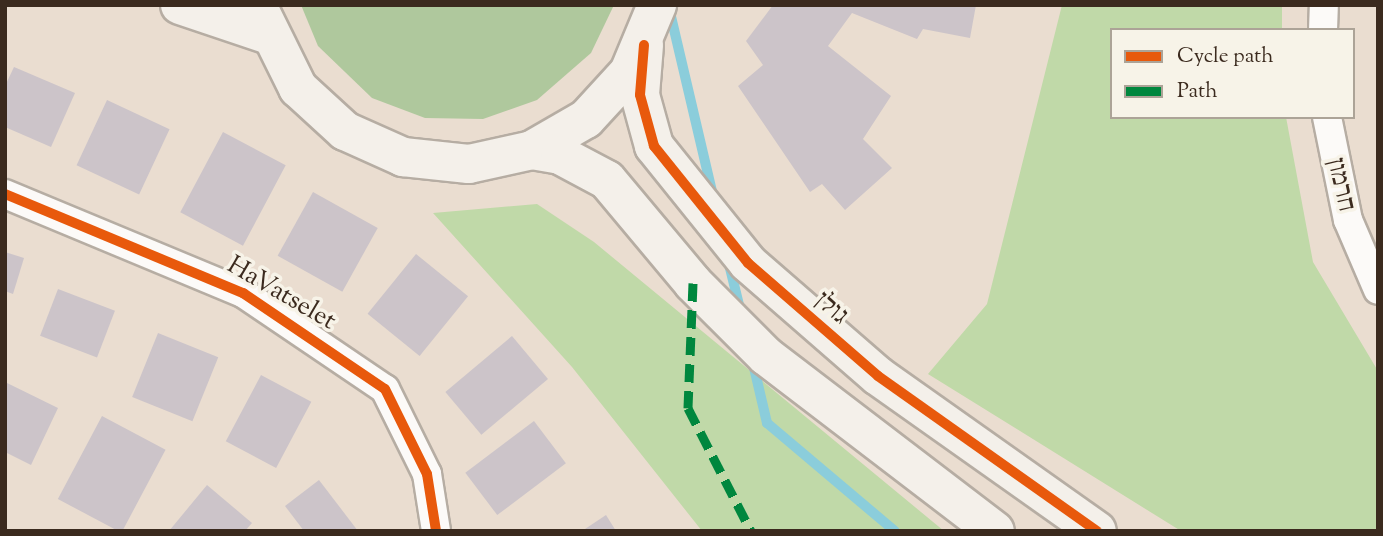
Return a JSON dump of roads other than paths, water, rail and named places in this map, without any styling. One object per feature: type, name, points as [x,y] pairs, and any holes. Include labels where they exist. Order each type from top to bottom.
[{"type":"street","points":[[180,5],[262,20],[312,104],[372,146],[436,163],[470,164],[532,150],[610,97],[644,45],[657,5]]},
{"type":"street","points":[[1323,28],[1325,5]]},
{"type":"street","name":"גולן","points":[[644,45],[640,95],[654,146],[748,263],[878,376],[1097,531]]},
{"type":"street","name":"חרמון","points":[[1327,119],[1348,220],[1378,290]]},
{"type":"street","points":[[532,150],[560,155],[607,180],[766,356],[995,531]]},
{"type":"street","name":"HaVatselet","points":[[5,194],[243,293],[386,389],[427,474],[436,531]]},
{"type":"waterway","points":[[669,8],[714,200]]},
{"type":"waterway","points":[[728,260],[741,313]]},
{"type":"waterway","points":[[752,359],[767,423],[895,531]]}]
